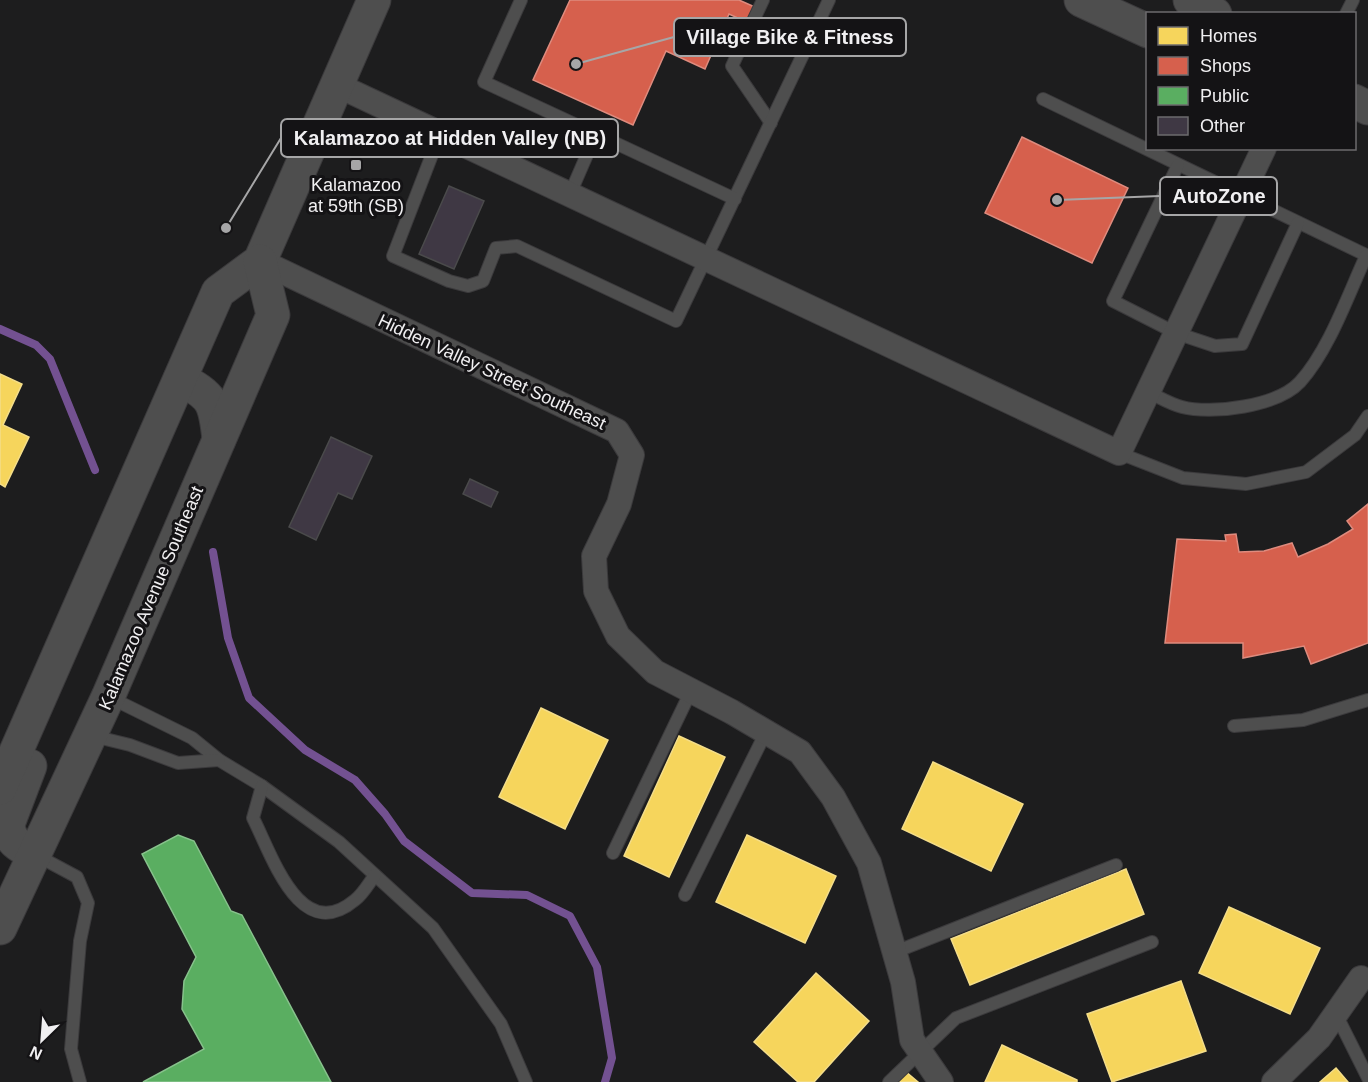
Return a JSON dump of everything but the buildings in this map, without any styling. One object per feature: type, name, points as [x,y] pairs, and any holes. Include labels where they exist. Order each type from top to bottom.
[{"type":"main road","points":[[0,788],[218,292],[260,261],[374,0]]},
{"type":"main road","points":[[1081,0],[1146,30]]},
{"type":"main road","points":[[1190,0],[1211,12]]},
{"type":"main road","name":"Kalamazoo Avenue Southeast","points":[[0,928],[108,697],[273,315],[260,261]]},
{"type":"main road","points":[[180,379],[209,395],[216,412],[219,439]]},
{"type":"main road","points":[[34,854],[15,844],[9,833],[8,824],[65,685],[67,639]]},
{"type":"street","points":[[337,85],[1119,453],[1263,150]]},
{"type":"street","name":"Hidden Valley Street Southeast","points":[[260,261],[617,431],[632,455],[619,504],[594,556],[596,591],[618,636],[655,672],[800,752],[833,797],[869,863],[903,982],[912,1040],[941,1082]]},
{"type":"street","points":[[1274,1082],[1319,1038],[1362,978]]},
{"type":"lane","points":[[521,0],[484,82],[735,199]]},
{"type":"lane","points":[[763,0],[732,66],[771,123]]},
{"type":"lane","points":[[440,134],[393,256],[448,281],[468,286],[483,281],[496,248],[518,246],[676,321],[829,0]]},
{"type":"lane","points":[[1043,99],[1146,149]]},
{"type":"lane","points":[[570,194],[596,134]]},
{"type":"lane","points":[[1147,150],[1367,256],[1325,343],[1299,383],[1259,405],[1215,410],[1182,407],[1148,392]]},
{"type":"lane","points":[[1178,165],[1113,301],[1176,333],[1215,346],[1242,344],[1298,223]]},
{"type":"lane","points":[[1119,453],[1184,477],[1246,484],[1306,472],[1355,435],[1368,416]]},
{"type":"lane","points":[[613,853],[691,691]]},
{"type":"lane","points":[[108,697],[192,738],[219,760],[262,786],[339,842],[375,875],[440,938],[501,1024],[526,1082]]},
{"type":"lane","points":[[1234,726],[1303,720],[1368,700]]},
{"type":"lane","points":[[685,895],[766,732]]},
{"type":"lane","points":[[90,735],[130,745],[178,763],[219,760]]},
{"type":"lane","points":[[262,786],[253,818],[294,898],[313,912],[338,912],[357,900],[375,875]]},
{"type":"lane","points":[[34,854],[77,877],[88,903],[80,941],[71,1049],[80,1082]]},
{"type":"lane","points":[[895,952],[1116,865]]},
{"type":"lane","points":[[890,1082],[956,1018],[1152,942]]},
{"type":"lane","points":[[1336,1014],[1368,1078]]},
{"type":"waterway","points":[[0,329],[36,345],[50,359],[95,470]]},
{"type":"waterway","points":[[213,552],[228,638],[249,698],[305,750],[355,780],[385,814],[404,841],[472,893],[527,895],[570,916],[597,967],[612,1058],[605,1082]]},
{"type":"place","name":"Village Bike & Fitness","points":[[576,64]]},
{"type":"place","name":"Kalamazoo at 59th (SB)","points":[[356,165]]},
{"type":"place","name":"AutoZone","points":[[1057,200]]},
{"type":"place","name":"Kalamazoo at Hidden Valley (NB)","points":[[226,228]]}]
